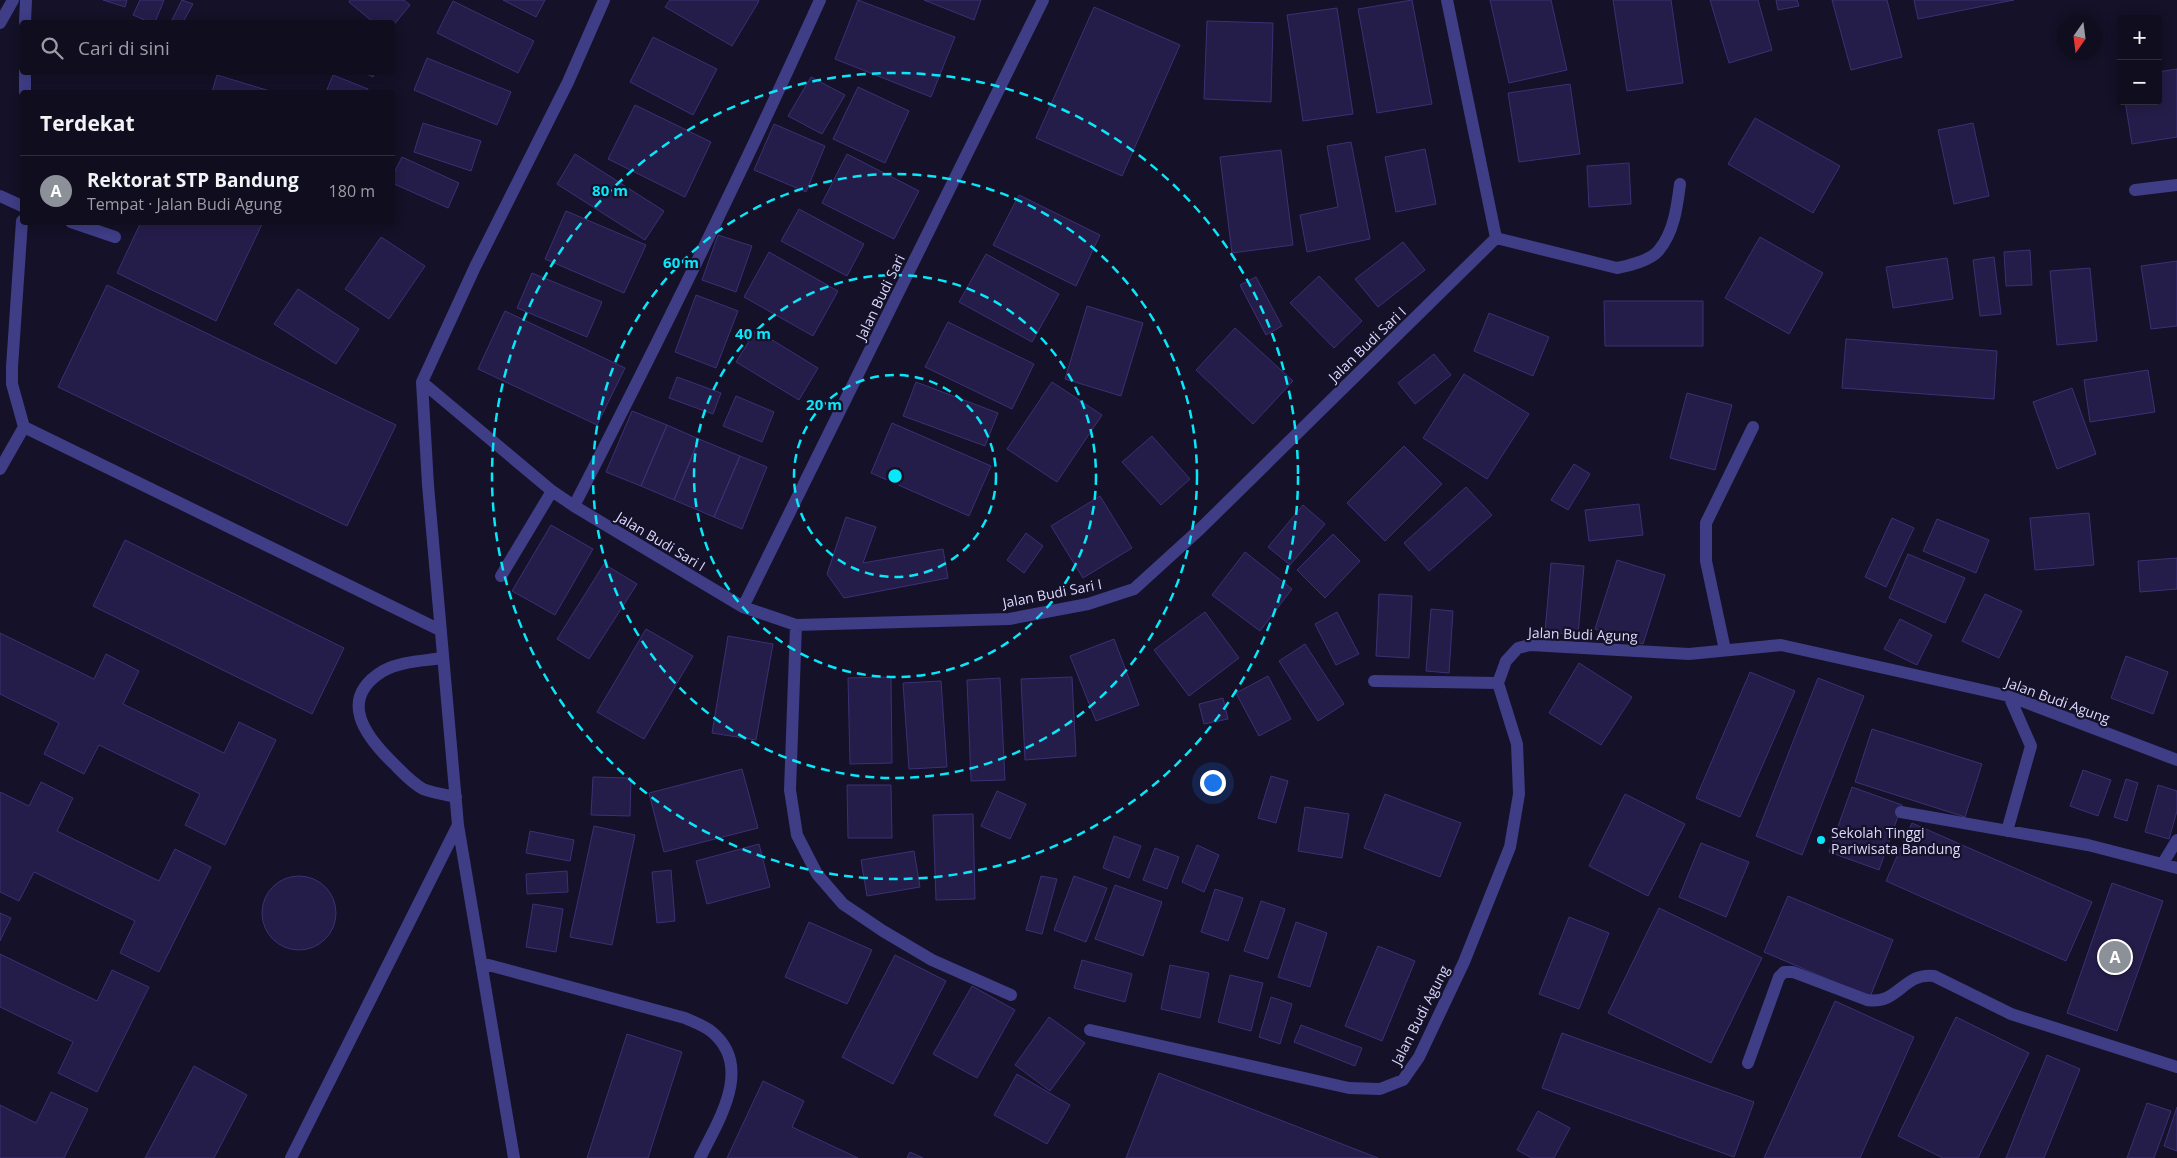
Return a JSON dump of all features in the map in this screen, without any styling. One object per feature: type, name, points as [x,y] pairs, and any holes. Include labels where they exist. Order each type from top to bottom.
[{"type":"street","points":[[0,22],[14,0]]},
{"type":"street","points":[[25,20],[26,0]]},
{"type":"street","points":[[514,1158],[458,825],[428,485],[422,382],[475,267],[568,82],[604,0]]},
{"type":"street","points":[[574,506],[676,306],[764,126],[820,0]]},
{"type":"street","name":"Jalan Budi Sari","points":[[743,607],[1044,0]]},
{"type":"street","points":[[1447,0],[1496,238],[1617,268],[1632,266],[1659,252],[1675,219],[1680,184]]},
{"type":"street","points":[[25,75],[25,90]]},
{"type":"street","points":[[2135,190],[2177,185]]},
{"type":"street","points":[[0,196],[20,205]]},
{"type":"street","points":[[0,469],[24,427],[12,384],[22,225]]},
{"type":"street","points":[[81,225],[115,237]]},
{"type":"street","name":"Jalan Budi Sari I","points":[[422,382],[552,491],[743,607],[796,625],[1009,619],[1088,604],[1134,588],[1200,529],[1496,238]]},
{"type":"street","points":[[24,427],[440,630]]},
{"type":"street","points":[[1725,650],[1706,561],[1706,523],[1754,428]]},
{"type":"street","points":[[501,576],[552,491]]},
{"type":"street","points":[[796,625],[790,790],[797,835],[817,874],[843,904],[883,931],[932,960],[1011,995]]},
{"type":"street","name":"Jalan Budi Agung","points":[[1090,1030],[1349,1088],[1380,1089],[1403,1080],[1419,1057],[1464,962],[1510,847],[1519,794],[1517,744],[1498,683],[1506,661],[1518,648],[1530,645],[1689,654],[1781,645],[2009,696],[2177,760]]},
{"type":"street","points":[[443,658],[407,663],[384,671],[365,687],[357,700],[358,717],[377,747],[406,775],[422,788],[456,798]]},
{"type":"street","points":[[1374,682],[1498,683]]},
{"type":"street","points":[[2007,831],[2031,746],[2009,696]]},
{"type":"street","points":[[1901,812],[2088,845],[2177,868]]},
{"type":"street","points":[[291,1158],[458,825]]},
{"type":"street","points":[[2163,863],[2177,840]]},
{"type":"street","points":[[481,962],[685,1018],[712,1032],[722,1042],[730,1060],[732,1078],[728,1103],[700,1158]]},
{"type":"street","points":[[1748,1063],[1779,977],[1784,972],[1793,972],[1878,1002],[1889,998],[1923,974],[1934,976],[2012,1014],[2177,1067]]},
{"type":"building","points":[[103,0],[127,0],[125,7]]},
{"type":"building","points":[[140,0],[164,0],[156,20],[144,20],[133,15]]},
{"type":"building","points":[[182,0],[193,4],[184,20],[172,20]]},
{"type":"building","points":[[350,0],[404,0],[410,5],[395,23],[395,20],[371,20],[349,2]]},
{"type":"building","points":[[503,0],[545,0],[536,17]]},
{"type":"building","points":[[670,0],[759,1],[732,46],[665,7]]},
{"type":"building","points":[[858,0],[955,37],[931,97],[835,59]]},
{"type":"building","points":[[924,0],[981,0],[974,20]]},
{"type":"building","points":[[1412,0],[1432,104],[1377,113],[1358,9]]},
{"type":"building","points":[[1490,0],[1551,0],[1567,70],[1509,83]]},
{"type":"building","points":[[1613,0],[1671,0],[1683,83],[1627,91]]},
{"type":"building","points":[[1710,0],[1758,0],[1772,50],[1729,63]]},
{"type":"building","points":[[1776,0],[1797,0],[1799,6],[1778,10]]},
{"type":"building","points":[[1832,0],[1887,0],[1902,57],[1851,70]]},
{"type":"building","points":[[1914,0],[2014,0],[1918,19]]},
{"type":"building","points":[[453,1],[534,41],[518,73],[437,33]]},
{"type":"building","points":[[1094,7],[1180,45],[1122,176],[1036,138]]},
{"type":"building","points":[[1337,8],[1353,114],[1303,121],[1287,15]]},
{"type":"building","points":[[1207,21],[1273,23],[1271,102],[1204,99]]},
{"type":"building","points":[[653,37],[717,69],[693,115],[630,82]]},
{"type":"building","points":[[427,58],[511,92],[497,125],[414,90]]},
{"type":"building","points":[[2177,69],[2177,137],[2132,144],[2126,105],[2162,105],[2162,71]]},
{"type":"building","points":[[217,75],[266,90],[213,90]]},
{"type":"building","points":[[333,75],[368,89],[368,90],[327,90]]},
{"type":"building","points":[[811,77],[845,95],[822,134],[788,116]]},
{"type":"building","points":[[1570,84],[1580,154],[1519,162],[1508,93]]},
{"type":"building","points":[[858,87],[909,111],[885,163],[833,139]]},
{"type":"building","points":[[635,105],[711,142],[685,197],[608,159]]},
{"type":"building","points":[[1755,118],[1840,166],[1813,213],[1728,164]]},
{"type":"building","points":[[423,123],[481,141],[471,171],[414,152]]},
{"type":"building","points":[[1973,123],[1989,196],[1954,204],[1938,130]]},
{"type":"building","points":[[774,124],[825,146],[806,192],[754,170]]},
{"type":"building","points":[[1351,142],[1370,239],[1307,252],[1300,215],[1338,207],[1327,146]]},
{"type":"building","points":[[1425,149],[1436,204],[1396,212],[1385,157]]},
{"type":"building","points":[[1281,150],[1293,245],[1232,253],[1220,157]]},
{"type":"building","points":[[575,154],[664,211],[645,240],[557,184]]},
{"type":"building","points":[[847,154],[919,191],[894,239],[822,203]]},
{"type":"building","points":[[402,157],[459,183],[448,208],[395,184],[395,171]]},
{"type":"building","points":[[1629,163],[1631,204],[1589,207],[1587,166]]},
{"type":"building","points":[[1019,195],[1100,235],[1076,286],[993,245]]},
{"type":"building","points":[[799,209],[864,244],[847,276],[781,241]]},
{"type":"building","points":[[566,211],[646,245],[624,293],[545,259]]},
{"type":"building","points":[[140,225],[262,225],[216,321],[117,273]]},
{"type":"building","points":[[718,235],[752,246],[736,292],[702,280]]},
{"type":"building","points":[[381,237],[425,266],[389,319],[345,289]]},
{"type":"building","points":[[1760,237],[1823,273],[1789,334],[1725,298]]},
{"type":"building","points":[[1403,242],[1425,270],[1378,307],[1355,279]]},
{"type":"building","points":[[2030,250],[2032,285],[2006,286],[2004,252]]},
{"type":"building","points":[[769,252],[838,291],[813,336],[744,297]]},
{"type":"building","points":[[986,254],[1059,294],[1032,342],[959,302]]},
{"type":"building","points":[[1994,257],[2001,314],[1980,316],[1973,260]]},
{"type":"building","points":[[1947,258],[1953,299],[1893,308],[1886,267]]},
{"type":"building","points":[[2177,261],[2177,326],[2151,329],[2141,266]]},
{"type":"building","points":[[2090,268],[2097,341],[2057,345],[2050,271]]},
{"type":"building","points":[[532,273],[602,302],[587,337],[517,308]]},
{"type":"building","points":[[1319,276],[1362,321],[1334,348],[1290,303]]},
{"type":"building","points":[[1256,277],[1282,326],[1266,335],[1240,285]]},
{"type":"building","points":[[107,285],[396,425],[347,526],[58,387]]},
{"type":"building","points":[[298,289],[359,329],[336,364],[274,324]]},
{"type":"building","points":[[696,295],[738,311],[716,368],[675,352]]},
{"type":"building","points":[[1604,301],[1703,301],[1703,346],[1605,346]]},
{"type":"building","points":[[1087,306],[1143,323],[1121,396],[1065,379]]},
{"type":"building","points":[[505,311],[625,368],[597,425],[478,369]]},
{"type":"building","points":[[1489,313],[1549,337],[1533,376],[1474,351]]},
{"type":"building","points":[[948,322],[1034,364],[1012,409],[925,367]]},
{"type":"building","points":[[1235,328],[1293,381],[1253,424],[1196,370]]},
{"type":"building","points":[[756,330],[818,368],[799,400],[736,362]]},
{"type":"building","points":[[1846,339],[1997,351],[1994,399],[1842,388]]},
{"type":"building","points":[[1434,354],[1451,375],[1415,404],[1398,383]]},
{"type":"building","points":[[2148,370],[2155,412],[2090,422],[2084,380]]},
{"type":"building","points":[[1464,374],[1529,414],[1487,479],[1423,438]]},
{"type":"building","points":[[677,377],[721,393],[713,414],[669,398]]},
{"type":"building","points":[[916,382],[998,413],[985,446],[903,416]]},
{"type":"building","points":[[1052,382],[1102,415],[1057,482],[1007,449]]},
{"type":"building","points":[[2072,388],[2096,454],[2057,469],[2033,402]]},
{"type":"building","points":[[1687,393],[1732,405],[1715,470],[1670,458]]},
{"type":"building","points":[[736,396],[774,412],[762,442],[723,426]]},
{"type":"building","points":[[632,411],[667,425],[641,486],[606,472]]},
{"type":"building","points":[[892,423],[991,466],[969,516],[871,473]]},
{"type":"building","points":[[667,425],[699,439],[674,500],[641,486]]},
{"type":"building","points":[[1152,436],[1190,479],[1161,505],[1122,462]]},
{"type":"building","points":[[699,439],[740,456],[714,517],[674,500]]},
{"type":"building","points":[[1404,446],[1442,484],[1385,541],[1347,503]]},
{"type":"building","points":[[740,456],[767,467],[742,529],[714,517]]},
{"type":"building","points":[[1574,464],[1590,474],[1568,510],[1551,500]]},
{"type":"building","points":[[1466,487],[1492,515],[1429,571],[1404,543]]},
{"type":"building","points":[[1100,496],[1132,548],[1083,578],[1051,526]]},
{"type":"building","points":[[1639,504],[1643,535],[1589,541],[1585,510]]},
{"type":"building","points":[[1303,505],[1325,524],[1290,565],[1268,547]]},
{"type":"building","points":[[2089,513],[2094,565],[2035,570],[2030,518]]},
{"type":"building","points":[[846,517],[876,527],[863,563],[943,549],[948,578],[844,598],[827,574]]},
{"type":"building","points":[[1892,518],[1914,528],[1886,587],[1865,577]]},
{"type":"building","points":[[1937,519],[1989,540],[1976,573],[1923,551]]},
{"type":"building","points":[[551,525],[593,549],[555,615],[512,591]]},
{"type":"building","points":[[1026,533],[1043,546],[1024,573],[1007,560]]},
{"type":"building","points":[[1333,534],[1360,561],[1325,598],[1297,570]]},
{"type":"building","points":[[125,540],[344,648],[312,714],[93,606]]},
{"type":"building","points":[[1245,552],[1292,589],[1260,631],[1212,595]]},
{"type":"building","points":[[1908,554],[1965,578],[1945,623],[1889,598]]},
{"type":"building","points":[[2177,558],[2177,589],[2140,592],[2138,561]]},
{"type":"building","points":[[1617,560],[1665,575],[1643,644],[1595,629]]},
{"type":"building","points":[[1551,563],[1584,566],[1578,635],[1545,632]]},
{"type":"building","points":[[604,564],[637,584],[589,659],[557,639]]},
{"type":"building","points":[[1379,594],[1412,596],[1409,658],[1376,656]]},
{"type":"building","points":[[1985,594],[2022,611],[1999,658],[1962,641]]},
{"type":"building","points":[[1431,609],[1453,611],[1449,673],[1426,671]]},
{"type":"building","points":[[1205,612],[1239,658],[1189,696],[1154,650]]},
{"type":"building","points":[[1337,612],[1359,654],[1336,665],[1315,624]]},
{"type":"building","points":[[1900,619],[1932,635],[1917,665],[1884,649]]},
{"type":"building","points":[[646,629],[693,656],[644,739],[597,712]]},
{"type":"building","points":[[0,633],[94,679],[106,654],[139,671],[123,704],[224,753],[239,722],[276,740],[225,845],[185,825],[200,794],[99,745],[84,774],[44,754],[59,723],[0,694]]},
{"type":"building","points":[[728,636],[773,644],[756,740],[712,733]]},
{"type":"building","points":[[1114,639],[1139,705],[1096,721],[1070,656]]},
{"type":"building","points":[[1305,644],[1344,704],[1318,721],[1279,661]]},
{"type":"building","points":[[2126,656],[2168,672],[2153,714],[2111,698]]},
{"type":"building","points":[[1579,663],[1632,697],[1601,745],[1549,713]]},
{"type":"building","points":[[1750,672],[1795,691],[1740,817],[1696,798]]},
{"type":"building","points":[[1268,676],[1291,719],[1259,736],[1236,693]]},
{"type":"building","points":[[891,677],[892,763],[850,764],[848,678]]},
{"type":"building","points":[[1072,677],[1076,756],[1025,760],[1021,679]]},
{"type":"building","points":[[1000,678],[1005,780],[971,781],[967,680]]},
{"type":"building","points":[[1818,678],[1864,696],[1802,855],[1756,836]]},
{"type":"building","points":[[941,681],[947,767],[909,769],[903,683]]},
{"type":"building","points":[[1223,698],[1228,719],[1204,724],[1199,704]]},
{"type":"building","points":[[1872,729],[1982,764],[1965,817],[1855,782]]},
{"type":"building","points":[[742,769],[758,828],[664,852],[649,793]]},
{"type":"building","points":[[2083,770],[2111,780],[2098,816],[2070,806]]},
{"type":"building","points":[[1271,776],[1288,781],[1276,823],[1258,818]]},
{"type":"building","points":[[593,777],[631,778],[630,816],[591,815]]},
{"type":"building","points":[[2126,779],[2138,783],[2127,821],[2114,817]]},
{"type":"building","points":[[41,782],[73,798],[57,831],[159,881],[175,849],[211,867],[159,972],[120,953],[135,921],[34,872],[19,901],[0,892],[0,792],[29,806]]},
{"type":"building","points":[[847,785],[891,785],[892,838],[848,838]]},
{"type":"building","points":[[2158,785],[2177,791],[2177,811],[2169,839],[2145,832]]},
{"type":"building","points":[[1852,787],[1902,805],[1879,870],[1829,852]]},
{"type":"building","points":[[997,791],[1026,804],[1010,839],[981,826]]},
{"type":"building","points":[[1385,794],[1461,823],[1440,877],[1364,848]]},
{"type":"building","points":[[1625,794],[1685,824],[1648,896],[1589,866]]},
{"type":"building","points":[[1305,807],[1349,814],[1342,858],[1298,851]]},
{"type":"building","points":[[973,814],[975,899],[936,900],[933,815]]},
{"type":"building","points":[[1912,823],[2092,902],[2066,961],[1886,881]]},
{"type":"building","points":[[594,826],[635,835],[612,945],[570,937]]},
{"type":"building","points":[[530,831],[574,840],[570,861],[526,853]]},
{"type":"building","points":[[1114,836],[1141,846],[1129,878],[1103,868]]},
{"type":"building","points":[[1701,843],[1749,862],[1726,917],[1679,897]]},
{"type":"building","points":[[759,844],[770,887],[707,904],[696,861]]},
{"type":"building","points":[[1197,845],[1219,855],[1204,892],[1182,882]]},
{"type":"building","points":[[1155,848],[1179,857],[1167,889],[1143,880]]},
{"type":"building","points":[[914,851],[920,887],[867,896],[861,860]]},
{"type":"building","points":[[671,870],[675,921],[657,923],[652,872]]},
{"type":"building","points":[[567,871],[568,892],[527,894],[526,874]]},
{"type":"building","points":[[299,876],[320,882],[330,892],[336,913],[330,934],[320,944],[299,950],[278,944],[268,934],[262,913],[268,892],[278,882]]},
{"type":"building","points":[[1041,876],[1057,879],[1042,934],[1026,930]]},
{"type":"building","points":[[1074,876],[1107,888],[1086,942],[1054,930]]},
{"type":"building","points":[[2112,883],[2163,901],[2117,1031],[2067,1013]]},
{"type":"building","points":[[1115,885],[1162,902],[1143,956],[1095,939]]},
{"type":"building","points":[[1215,889],[1243,898],[1228,941],[1201,932]]},
{"type":"building","points":[[1788,896],[1893,940],[1870,997],[1764,952]]},
{"type":"building","points":[[1261,901],[1285,909],[1268,959],[1244,951]]},
{"type":"building","points":[[533,904],[563,909],[556,952],[526,947]]},
{"type":"building","points":[[1659,908],[1762,958],[1711,1063],[1608,1013]]},
{"type":"building","points":[[0,913],[11,918],[0,941]]},
{"type":"building","points":[[1569,917],[1609,933],[1579,1009],[1539,994]]},
{"type":"building","points":[[809,922],[872,950],[847,1004],[785,977]]},
{"type":"building","points":[[1296,922],[1327,933],[1310,987],[1278,977]]},
{"type":"building","points":[[1378,946],[1415,961],[1382,1041],[1345,1026]]},
{"type":"building","points":[[0,954],[97,1001],[112,970],[149,987],[97,1092],[58,1073],[73,1042],[0,1007]]},
{"type":"building","points":[[895,955],[946,981],[893,1084],[842,1057]]},
{"type":"building","points":[[1082,960],[1132,974],[1125,1002],[1074,988]]},
{"type":"building","points":[[1170,965],[1209,973],[1200,1018],[1161,1009]]},
{"type":"building","points":[[1230,975],[1263,983],[1251,1031],[1218,1022]]},
{"type":"building","points":[[972,986],[1015,1010],[977,1078],[933,1054]]},
{"type":"building","points":[[1271,997],[1292,1004],[1280,1044],[1259,1037]]},
{"type":"building","points":[[1835,1001],[1914,1037],[1860,1158],[1764,1158]]},
{"type":"building","points":[[1049,1017],[1085,1043],[1050,1091],[1015,1065]]},
{"type":"building","points":[[1956,1017],[2029,1053],[1978,1158],[1943,1158],[1898,1136]]},
{"type":"building","points":[[1301,1025],[1362,1048],[1355,1066],[1294,1042]]},
{"type":"building","points":[[1562,1033],[1754,1102],[1734,1157],[1542,1088]]},
{"type":"building","points":[[627,1034],[682,1052],[648,1158],[587,1158]]},
{"type":"building","points":[[2047,1055],[2080,1069],[2044,1158],[2006,1158]]},
{"type":"building","points":[[194,1066],[247,1095],[214,1158],[145,1158]]},
{"type":"building","points":[[1159,1073],[1378,1158],[1126,1158]]},
{"type":"building","points":[[1017,1074],[1070,1105],[1047,1144],[994,1115]]},
{"type":"building","points":[[763,1081],[804,1101],[792,1127],[858,1158],[727,1158]]},
{"type":"building","points":[[51,1092],[88,1109],[64,1158],[0,1158],[0,1105],[36,1123]]},
{"type":"building","points":[[2147,1103],[2171,1111],[2154,1158],[2127,1158]]},
{"type":"building","points":[[2177,1107],[2177,1151],[2164,1146]]},
{"type":"building","points":[[1538,1111],[1570,1128],[1554,1158],[1532,1158],[1517,1150]]},
{"type":"building","points":[[910,1152],[923,1158],[907,1158]]},
{"type":"place","name":"Sekolah Tinggi Pariwisata Bandung","points":[[1821,840]]},
{"type":"place","name":"Rektorat STP Bandung","points":[[2115,957]]}]
